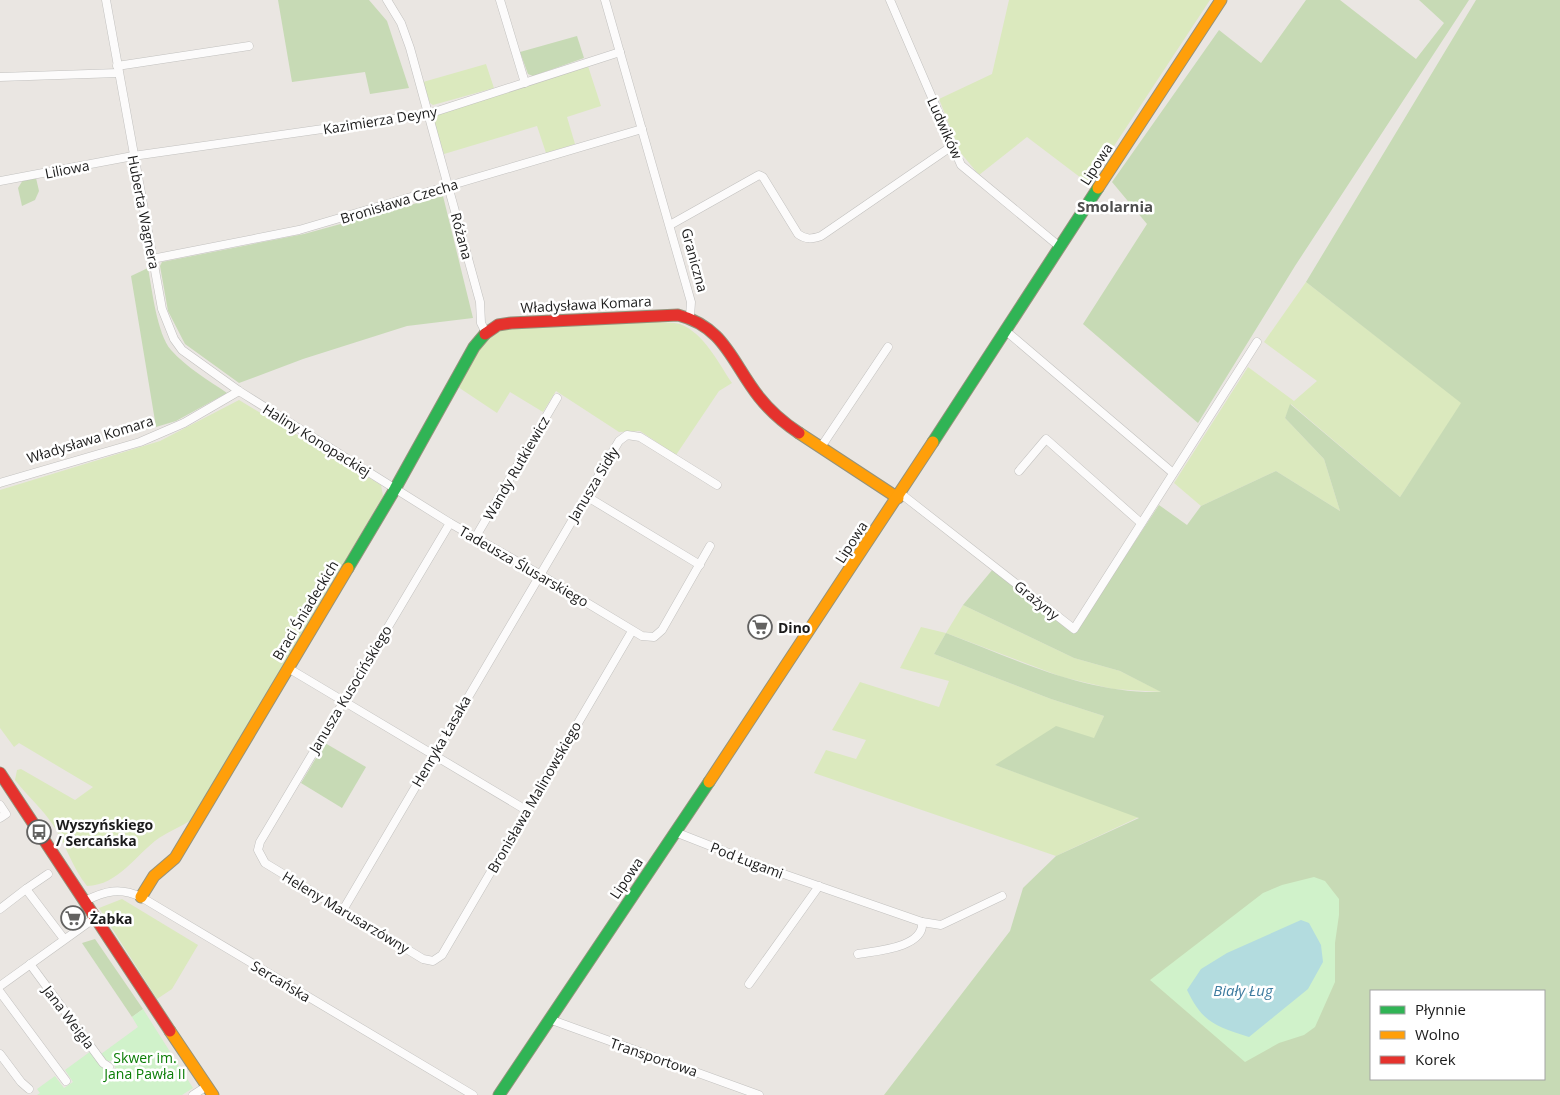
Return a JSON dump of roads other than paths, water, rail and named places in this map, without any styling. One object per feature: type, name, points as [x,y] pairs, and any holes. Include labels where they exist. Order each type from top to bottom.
[{"type":"street","name":"Huberta Wagnera","points":[[106,0],[162,309],[174,339],[186,354],[239,391]]},
{"type":"street","name":"Różana","points":[[388,0],[407,38],[480,302],[481,323],[486,331]]},
{"type":"street","points":[[500,0],[525,83]]},
{"type":"street","name":"Graniczna","points":[[605,0],[691,302],[690,317]]},
{"type":"street","name":"Ludwików","points":[[890,0],[952,146],[964,168],[1060,247]]},
{"type":"street","name":"Lipowa","points":[[499,1095],[899,495],[1221,0]]},
{"type":"street","points":[[0,76],[118,70],[249,46]]},
{"type":"street","name":"Kazimierza Deyny","points":[[133,156],[428,114],[620,52]]},
{"type":"street","name":"Bronisława Czecha","points":[[152,259],[299,230],[642,128]]},
{"type":"street","points":[[670,225],[762,176],[798,234],[804,238],[814,238],[821,236],[952,146]]},
{"type":"street","name":"Liliowa","points":[[0,181],[133,156]]},
{"type":"street","name":"Władysława Komara","points":[[486,331],[493,326],[511,323],[678,315],[690,317]]},
{"type":"street","points":[[690,317],[704,323],[715,331],[758,397],[774,415],[786,425],[899,495]]},
{"type":"street","name":"Braci Śniadeckich","points":[[141,897],[154,876],[175,858],[395,489],[474,347],[486,331]]},
{"type":"street","points":[[1006,331],[1173,474]]},
{"type":"street","name":"Grażyny","points":[[899,495],[1074,629],[1257,342]]},
{"type":"street","points":[[821,447],[888,346]]},
{"type":"street","name":"Władysława Komara","points":[[0,483],[140,442],[184,423],[239,391]]},
{"type":"street","name":"Haliny Konopackiej","points":[[239,391],[395,489]]},
{"type":"street","name":"Wandy Rutkiewicz","points":[[475,538],[557,398]]},
{"type":"street","name":"Janusza Sidły","points":[[539,574],[619,441],[631,434],[640,437],[717,485]]},
{"type":"street","points":[[1020,471],[1046,439],[1141,523]]},
{"type":"street","name":"Tadeusza Ślusarskiego","points":[[395,489],[632,631],[647,637],[654,637],[662,630],[700,565]]},
{"type":"street","points":[[586,496],[700,565],[710,546]]},
{"type":"street","name":"Janusza Kusocińskiego","points":[[260,858],[258,850],[260,842],[450,523]]},
{"type":"street","name":"Henryka Łasaka","points":[[343,910],[539,574]]},
{"type":"street","name":"Bronisława Malinowskiego","points":[[434,960],[442,955],[632,631]]},
{"type":"street","points":[[288,668],[342,702],[526,810]]},
{"type":"street","points":[[0,773],[210,1090],[193,1095]]},
{"type":"street","points":[[0,805],[6,814],[0,818]]},
{"type":"street","name":"Pod Ługami","points":[[675,832],[819,886],[922,922],[941,926],[1002,896]]},
{"type":"street","name":"Heleny Marusarzówny","points":[[260,858],[265,864],[423,959],[434,960]]},
{"type":"street","points":[[0,909],[48,874]]},
{"type":"street","points":[[749,984],[819,886]]},
{"type":"street","points":[[26,889],[64,939]]},
{"type":"street","name":"Sercańska","points":[[85,901],[113,890],[121,890],[141,897],[473,1095]]},
{"type":"street","points":[[0,986],[96,917]]},
{"type":"street","points":[[858,954],[905,946],[921,930],[922,922]]},
{"type":"street","name":"Jana Weigla","points":[[30,964],[103,1063],[110,1066]]},
{"type":"street","points":[[0,992],[66,1081]]},
{"type":"street","name":"Transportowa","points":[[550,1019],[758,1095]]},
{"type":"street","points":[[0,1054],[21,1082],[29,1088]]},
{"type":"water","name":"Biały Ług","points":[[1301,920],[1309,923],[1321,945],[1323,962],[1308,989],[1249,1037],[1227,1030],[1211,1022],[1199,1010],[1187,990],[1201,969],[1227,953]]},
{"type":"place","name":"Dino","points":[[760,627]]},
{"type":"place","name":"Wyszyńskiego / Sercańska","points":[[39,832]]},
{"type":"place","name":"Żabka","points":[[73,918]]},
{"type":"district","name":"Smolarnia","points":[[1115,206]]},
{"type":"park label","name":"Skwer im. Jana Pawła II","points":[[145,1066]]}]
